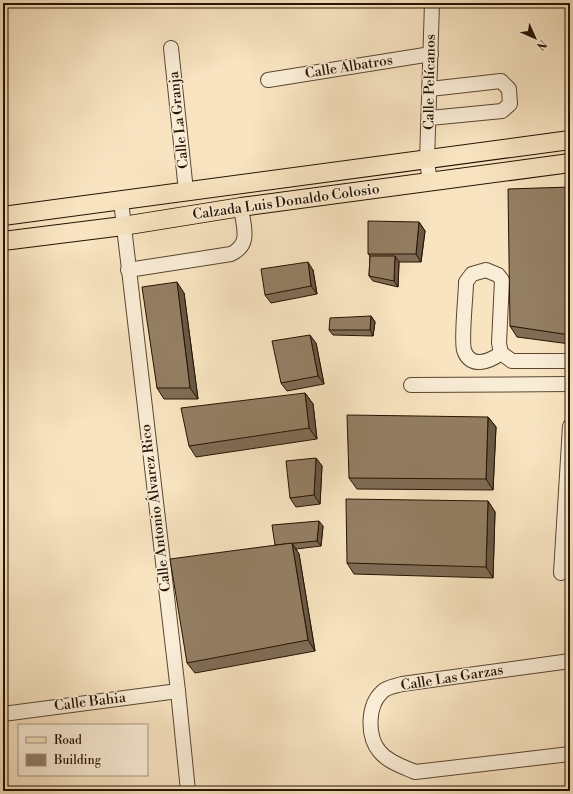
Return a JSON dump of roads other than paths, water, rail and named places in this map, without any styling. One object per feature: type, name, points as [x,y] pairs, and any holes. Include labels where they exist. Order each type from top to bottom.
[{"type":"main road","name":"Calzada Luis Donaldo Colosio","points":[[3,216],[120,202],[570,140]]},
{"type":"main road","name":"Calzada Luis Donaldo Colosio","points":[[3,241],[123,226],[241,207],[570,163]]},
{"type":"street","name":"Calle Pelícanos","points":[[430,182],[427,160],[430,118],[432,3]]},
{"type":"street","name":"Calle La Granja","points":[[171,48],[186,192]]},
{"type":"street","name":"Calle Albatros","points":[[268,80],[431,54]]},
{"type":"street","points":[[430,89],[502,81],[509,89],[510,104],[502,111],[430,118]]},
{"type":"street","name":"Calle Antonio Álvarez Rico","points":[[120,202],[178,691],[188,791]]},
{"type":"street","points":[[128,270],[231,254],[240,249],[244,242],[245,234],[241,207]]},
{"type":"street","points":[[501,353],[493,360],[483,363],[469,359],[464,349],[466,282],[472,274],[486,270],[498,275],[502,280],[499,343],[501,353],[512,361],[570,361]]},
{"type":"street","points":[[411,385],[570,384]]},
{"type":"street","points":[[561,573],[570,426]]},
{"type":"street","name":"Calle Las Garzas","points":[[570,661],[402,684],[383,690],[376,699],[371,714],[372,736],[380,752],[398,765],[415,772],[570,754]]},
{"type":"street","name":"Calle Bahia","points":[[3,714],[178,691]]}]
